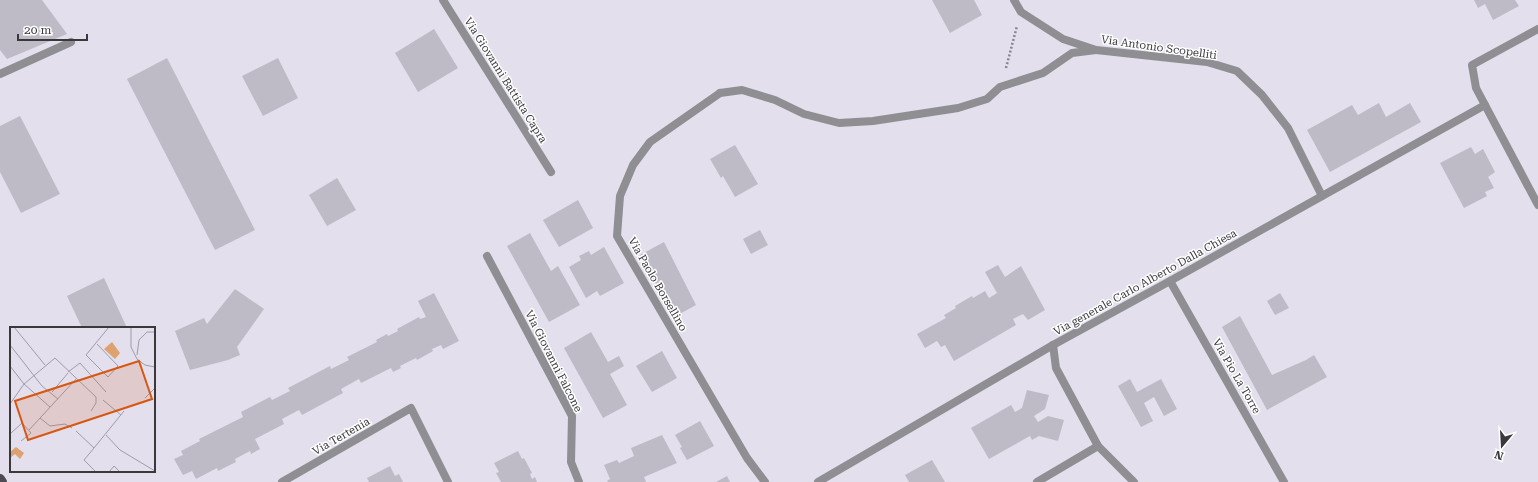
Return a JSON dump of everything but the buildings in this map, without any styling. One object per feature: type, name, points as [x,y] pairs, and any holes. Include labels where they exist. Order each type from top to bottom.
[{"type":"street","name":"Via Giovanni Battista Capra","points":[[443,0],[551,172]]},
{"type":"street","name":"Via Antonio Scopelliti","points":[[1014,0],[1021,12],[1063,39],[1096,50],[1206,62],[1237,71],[1262,95],[1288,128],[1322,196]]},
{"type":"street","points":[[1538,29],[1472,65],[1476,88],[1538,205]]},
{"type":"street","points":[[0,74],[71,42]]},
{"type":"street","points":[[1000,87],[1042,73],[1072,53],[1096,50]]},
{"type":"street","name":"Via Paolo Borsellino","points":[[766,482],[747,458],[617,236],[620,196],[633,165],[650,142],[720,93],[742,90],[775,100],[804,114],[839,123],[873,121],[958,108],[986,99],[1000,87]]},
{"type":"street","name":"Via generale Carlo Alberto Dalla Chiesa","points":[[818,482],[1053,345],[1485,105]]},
{"type":"street","name":"Via Giovanni Falcone","points":[[487,256],[572,416],[571,462],[579,482]]},
{"type":"street","name":"Via Pio La Torre","points":[[1170,281],[1284,482]]},
{"type":"street","points":[[1053,345],[1056,368],[1098,446],[1134,482]]},
{"type":"street","name":"Via Tertenia","points":[[282,482],[411,408],[448,482]]},
{"type":"street","points":[[1037,482],[1098,446]]},
{"type":"path","points":[[1000,87],[1021,12]]}]
